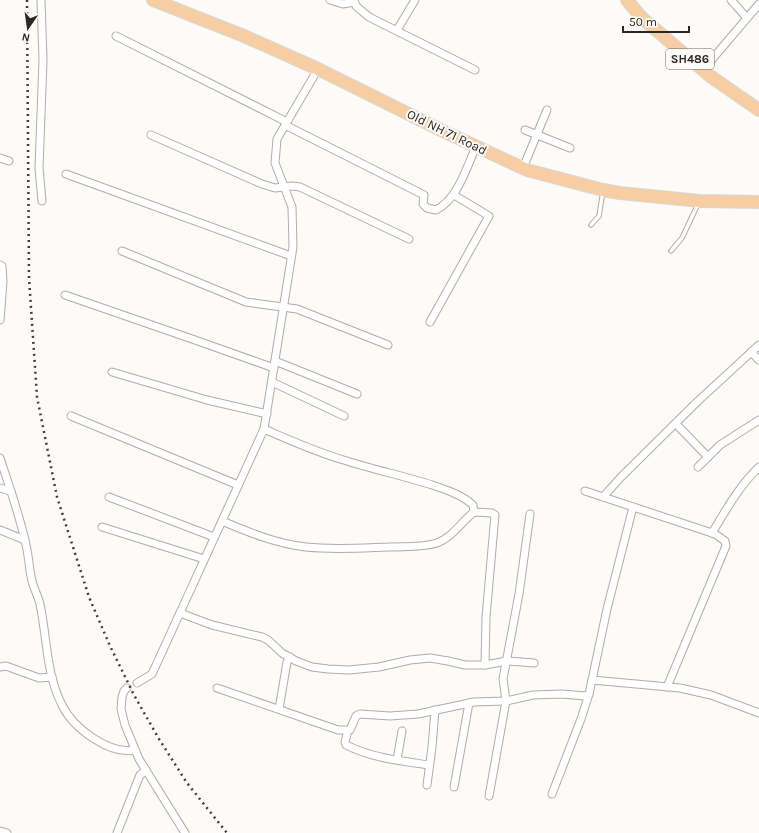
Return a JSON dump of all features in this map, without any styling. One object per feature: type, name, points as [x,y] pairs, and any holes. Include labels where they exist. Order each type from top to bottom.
[{"type":"main road","name":"Old NH 71 Road","points":[[153,0],[244,36],[318,69],[476,147],[523,168],[603,190],[700,201],[759,202]]},
{"type":"main road","name":"SH486","points":[[627,0],[641,16],[703,70],[759,110]]},
{"type":"street","points":[[41,0],[43,60],[39,168],[42,201]]},
{"type":"street","points":[[330,0],[342,4],[354,1],[356,6],[369,17],[475,70]]},
{"type":"street","points":[[397,30],[415,0]]},
{"type":"street","points":[[731,0],[747,18]]},
{"type":"street","points":[[703,70],[759,4]]},
{"type":"street","points":[[116,36],[424,195],[423,204],[427,208],[436,210],[444,206],[454,195],[476,147]]},
{"type":"street","points":[[137,683],[152,674],[264,430],[292,246],[292,207],[274,163],[277,139],[318,69]]},
{"type":"street","points":[[523,168],[547,110]]},
{"type":"street","points":[[525,130],[570,148]]},
{"type":"street","points":[[151,136],[262,184],[275,188],[284,186],[300,187],[409,239]]},
{"type":"street","points":[[0,158],[9,161]]},
{"type":"street","points":[[66,174],[291,256]]},
{"type":"street","points":[[430,322],[489,216],[454,195]]},
{"type":"street","points":[[122,251],[246,302],[297,309],[388,345]]},
{"type":"street","points":[[0,265],[2,266],[3,282],[0,320]]},
{"type":"street","points":[[66,295],[357,394]]},
{"type":"street","points":[[603,497],[621,477],[698,401],[759,345]]},
{"type":"street","points":[[751,352],[759,360]]},
{"type":"street","points":[[112,372],[207,400],[266,414]]},
{"type":"street","points":[[272,382],[344,416]]},
{"type":"street","points":[[71,416],[238,485]]},
{"type":"street","points":[[698,467],[720,445],[759,420]]},
{"type":"street","points":[[676,424],[708,457]]},
{"type":"street","points":[[264,430],[321,453],[348,462],[405,477],[449,491],[468,500],[473,505],[474,512]]},
{"type":"street","points":[[0,458],[25,540],[32,581],[40,604],[52,677],[62,706],[74,722],[92,737],[107,746],[129,751],[135,750]]},
{"type":"street","points":[[712,533],[729,504],[750,476],[759,467]]},
{"type":"street","points":[[0,488],[11,491]]},
{"type":"street","points":[[585,491],[712,533],[725,541],[726,546],[667,687]]},
{"type":"street","points":[[109,497],[214,537]]},
{"type":"street","points":[[552,794],[589,694],[633,507]]},
{"type":"street","points":[[222,521],[244,531],[285,543],[306,547],[420,546],[436,543],[448,537],[474,512],[492,513],[495,515],[486,617],[485,665]]},
{"type":"street","points":[[489,796],[506,701],[503,679],[519,594],[530,514]]},
{"type":"street","points":[[102,527],[204,559]]},
{"type":"street","points":[[0,530],[25,540]]},
{"type":"street","points":[[180,613],[212,625],[262,637],[268,640],[282,653],[296,661],[312,667],[349,670],[379,667],[410,660],[430,658],[448,660],[465,665],[485,665],[507,661],[534,663]]},
{"type":"street","points":[[279,709],[287,662],[290,657]]},
{"type":"street","points":[[0,666],[6,666],[39,678],[52,677]]},
{"type":"street","points":[[592,680],[680,688],[711,695],[759,713]]},
{"type":"street","points":[[126,688],[122,697],[121,709],[125,725],[135,750],[139,759],[185,833]]},
{"type":"street","points":[[217,688],[338,730],[348,730]]},
{"type":"street","points":[[430,765],[383,758],[346,745],[345,742],[348,730],[353,726],[356,716],[360,714],[390,716],[418,714],[469,703],[506,701],[533,695],[562,694],[586,696],[589,694]]},
{"type":"street","points":[[454,787],[469,703]]},
{"type":"street","points":[[427,785],[435,710]]},
{"type":"street","points":[[398,760],[402,731]]},
{"type":"street","points":[[117,833],[140,775],[146,770]]},
{"type":"street","points":[[0,831],[7,833]]},
{"type":"lane","points":[[591,225],[599,216],[603,190]]},
{"type":"lane","points":[[671,251],[682,238],[700,201]]},
{"type":"railway","points":[[27,0],[29,278],[37,397],[57,497],[89,597],[110,646],[134,695],[159,739],[187,783],[227,833]]}]
